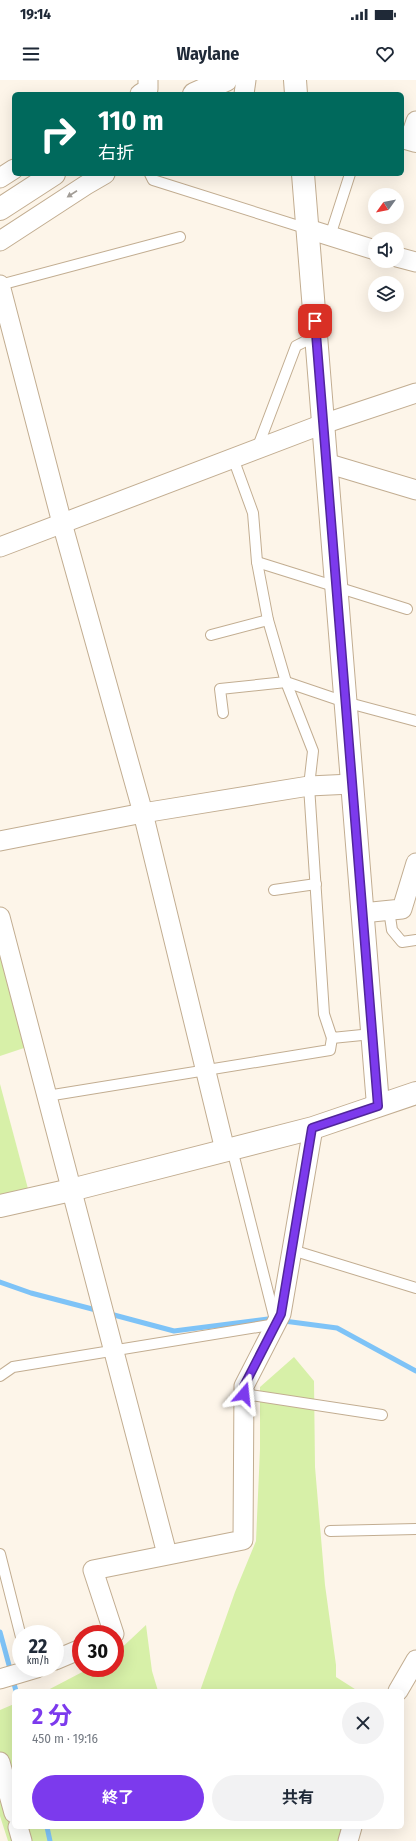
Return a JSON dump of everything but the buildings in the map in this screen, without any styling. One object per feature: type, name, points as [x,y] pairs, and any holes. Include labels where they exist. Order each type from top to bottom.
[{"type":"street","points":[[143,92],[148,89],[148,80]]},
{"type":"street","points":[[244,92],[246,80]]},
{"type":"street","points":[[295,80],[296,92]]},
{"type":"street","points":[[198,92],[220,81]]},
{"type":"street","points":[[0,178],[12,170]]},
{"type":"street","points":[[0,209],[51,176]]},
{"type":"street","points":[[0,241],[86,184],[101,176]]},
{"type":"street","points":[[303,176],[378,1106]]},
{"type":"street","points":[[308,229],[368,248]]},
{"type":"street","points":[[404,258],[416,262]]},
{"type":"street","points":[[0,285],[62,523],[143,812],[205,1069],[228,1150]]},
{"type":"street","points":[[0,547],[323,424],[416,393]]},
{"type":"street","points":[[326,463],[416,490]]},
{"type":"street","points":[[0,841],[143,812],[309,786],[352,784]]},
{"type":"street","points":[[362,913],[402,909],[416,864]]},
{"type":"street","points":[[0,917],[167,1554]]},
{"type":"street","points":[[0,1206],[71,1190],[312,1128],[416,1093]]},
{"type":"street","points":[[111,1625],[93,1570],[242,1540],[244,1386],[281,1314],[312,1128]]},
{"type":"street","points":[[399,1689],[416,1660]]},
{"type":"street","points":[[0,1679],[12,1675]]},
{"type":"street","points":[[0,1762],[12,1806]]},
{"type":"street","points":[[19,1829],[22,1841]]},
{"type":"street","points":[[348,1841],[351,1829]]},
{"type":"lane","points":[[151,176],[153,180],[308,229]]},
{"type":"lane","points":[[330,236],[349,176]]},
{"type":"lane","points":[[0,285],[180,237]]},
{"type":"lane","points":[[257,449],[296,346],[316,336]]},
{"type":"lane","points":[[47,1096],[205,1069],[330,1050],[332,1038],[324,1014],[309,786],[313,751],[286,682],[268,620],[257,562],[254,513],[233,458]]},
{"type":"lane","points":[[257,562],[407,609]]},
{"type":"lane","points":[[211,635],[268,620]]},
{"type":"lane","points":[[223,713],[220,689],[286,682],[345,702],[416,721]]},
{"type":"lane","points":[[274,890],[316,884]]},
{"type":"lane","points":[[389,910],[392,930],[402,942],[416,940]]},
{"type":"lane","points":[[332,1038],[372,1034]]},
{"type":"lane","points":[[0,1376],[13,1366],[276,1324],[228,1150]]},
{"type":"lane","points":[[292,1250],[416,1288]]},
{"type":"lane","points":[[244,1394],[382,1415]]},
{"type":"lane","points":[[330,1531],[416,1529]]},
{"type":"lane","points":[[0,1554],[18,1625]]},
{"type":"green space","points":[[0,917],[33,1045],[0,1056]]},
{"type":"green space","points":[[0,1084],[31,1200],[0,1206]]},
{"type":"green space","points":[[294,1357],[314,1381],[315,1467],[325,1585],[336,1665],[336,1677],[355,1689],[201,1689],[235,1592],[256,1541],[260,1449],[260,1387]]},
{"type":"green space","points":[[146,1625],[152,1671],[157,1689],[50,1689],[73,1677],[124,1677],[124,1646]]},
{"type":"green space","points":[[12,1705],[12,1829],[342,1829],[339,1841],[8,1841],[0,1816],[0,1710]]},
{"type":"waterway","points":[[0,1282],[31,1293],[96,1310]]},
{"type":"waterway","points":[[114,1315],[174,1331],[268,1319]]},
{"type":"waterway","points":[[284,1321],[337,1328],[416,1371]]},
{"type":"waterway","points":[[0,1632],[15,1689]]},
{"type":"waterway","points":[[47,1829],[50,1841]]},
{"type":"route","points":[[244,1394],[244,1386],[281,1314],[312,1128],[378,1106],[315,321]]}]
